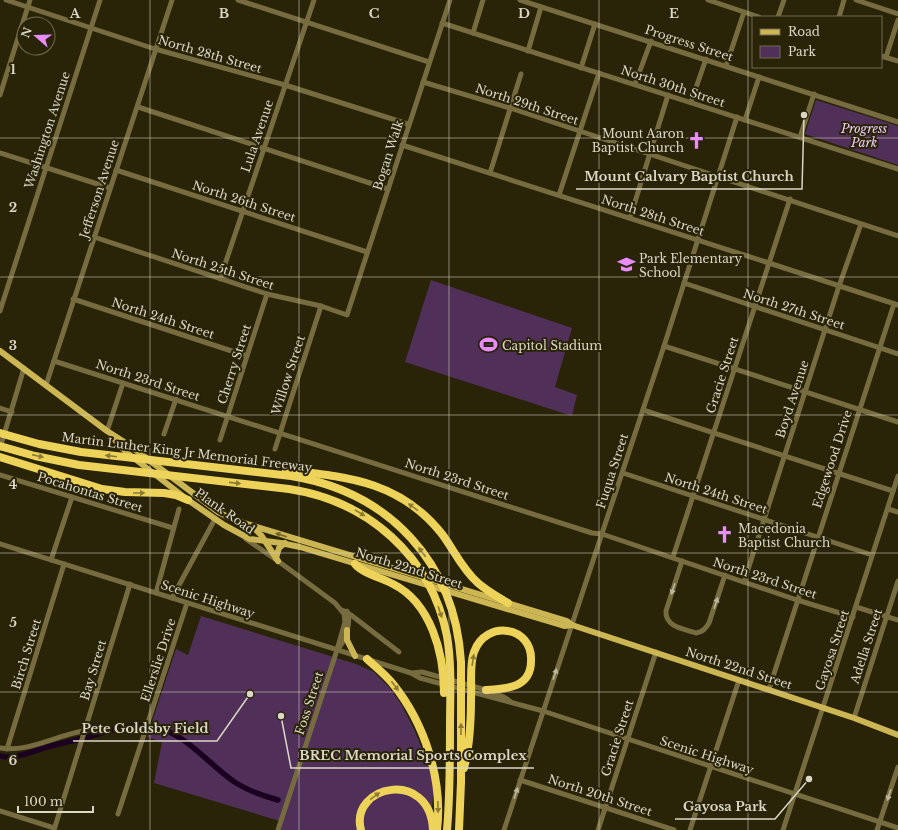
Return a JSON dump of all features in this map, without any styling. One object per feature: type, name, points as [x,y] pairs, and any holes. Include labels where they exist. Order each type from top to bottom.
[{"type":"highway","name":"Martin Luther King Jr Memorial Freeway","points":[[0,433],[39,444],[81,452],[308,479],[325,483],[351,494],[370,504],[387,516],[410,537],[428,560],[438,576],[455,620],[460,646],[461,662],[461,782],[458,830]]},
{"type":"highway","name":"Martin Luther King Jr Memorial Freeway","points":[[0,447],[79,465],[289,489],[320,495],[342,503],[386,531],[400,544],[414,561],[427,582],[439,607],[444,625],[449,654],[450,750],[447,830]]},
{"type":"highway","points":[[0,457],[110,490],[131,493],[164,493],[176,495],[188,500]]},
{"type":"highway","points":[[229,469],[272,468],[338,476],[364,482],[389,492],[413,507],[428,519],[448,542],[473,579],[487,591],[508,603]]},
{"type":"highway","points":[[355,564],[360,569],[392,583],[404,591],[415,601],[424,613],[438,648],[443,669],[444,704],[450,750]]},
{"type":"highway","points":[[461,782],[469,748],[474,651],[479,642],[491,633],[505,630],[524,640],[528,646],[531,656],[531,668],[527,676],[512,688],[486,693]]},
{"type":"highway","points":[[367,660],[384,674],[398,690],[416,721],[425,741],[438,789],[439,805],[437,830]]},
{"type":"highway","points":[[360,830],[360,821],[365,806],[374,796],[385,790],[399,789],[411,792],[425,803],[430,814],[433,830]]},
{"type":"main road","name":"Plank Road","points":[[0,351],[107,432],[126,452],[188,500],[239,534]]},
{"type":"main road","name":"Plank Road","points":[[107,432],[129,444],[225,516],[252,527]]},
{"type":"main road","points":[[252,527],[265,541],[277,559]]},
{"type":"main road","name":"North 22nd Street","points":[[252,527],[567,621],[572,625],[769,689],[854,718],[898,735]]},
{"type":"main road","name":"North 22nd Street","points":[[239,534],[250,539],[285,544],[403,577],[561,625],[572,625]]},
{"type":"main road","points":[[277,559],[279,548],[285,544]]},
{"type":"main road","points":[[347,630],[347,640],[356,656]]},
{"type":"street","name":"North 28th Street","points":[[6,0],[155,49],[285,85],[408,124]]},
{"type":"street","points":[[0,95],[30,0]]},
{"type":"street","name":"Washington Avenue","points":[[0,311],[45,167],[100,0]]},
{"type":"street","name":"Jefferson Avenue","points":[[46,385],[172,0]]},
{"type":"street","points":[[238,0],[429,62]]},
{"type":"street","name":"Lula Avenue","points":[[220,279],[314,0]]},
{"type":"street","name":"Bogan Walk","points":[[347,315],[408,124],[450,0]]},
{"type":"street","points":[[473,33],[483,0]]},
{"type":"street","name":"Progress Street","points":[[520,0],[651,41],[898,122]]},
{"type":"street","points":[[708,0],[723,2],[756,16]]},
{"type":"street","points":[[778,16],[784,0]]},
{"type":"street","points":[[839,16],[844,0]]},
{"type":"street","points":[[856,0],[898,14]]},
{"type":"street","points":[[528,51],[541,7]]},
{"type":"street","points":[[726,66],[744,12]]},
{"type":"street","points":[[898,20],[883,57],[898,61]]},
{"type":"street","name":"North 30th Street","points":[[442,23],[898,169]]},
{"type":"street","points":[[581,68],[595,24]]},
{"type":"street","points":[[635,84],[651,41]]},
{"type":"street","points":[[691,102],[706,59]]},
{"type":"street","points":[[559,196],[599,73]]},
{"type":"street","points":[[490,172],[521,74]]},
{"type":"street","points":[[745,120],[759,77]]},
{"type":"street","name":"North 29th Street","points":[[423,82],[510,108],[898,236]]},
{"type":"street","points":[[800,137],[814,94]]},
{"type":"street","points":[[630,218],[668,95]]},
{"type":"street","points":[[138,107],[388,189]]},
{"type":"street","name":"Fuqua Street","points":[[504,830],[542,711],[664,346],[737,117]]},
{"type":"street","name":"North 28th Street","points":[[402,145],[490,172],[559,196],[896,305]]},
{"type":"street","points":[[0,153],[110,188]]},
{"type":"street","name":"North 26th Street","points":[[116,170],[367,252]]},
{"type":"street","name":"Gracie Street","points":[[673,558],[790,200]]},
{"type":"street","name":"Boyd Avenue","points":[[744,582],[839,286],[861,224]]},
{"type":"street","name":"North 25th Street","points":[[94,237],[267,294],[321,306],[347,315]]},
{"type":"street","name":"North 27th Street","points":[[684,283],[898,354]]},
{"type":"street","name":"Cherry Street","points":[[220,440],[267,294]]},
{"type":"street","name":"North 24th Street","points":[[73,299],[247,356]]},
{"type":"street","name":"Edgewood Drive","points":[[769,689],[879,348],[896,305]]},
{"type":"street","name":"Willow Street","points":[[275,449],[321,306]]},
{"type":"street","points":[[664,346],[898,422]]},
{"type":"street","name":"North 23rd Street","points":[[54,361],[592,533],[602,534],[797,600],[853,617]]},
{"type":"street","points":[[0,447],[12,412],[24,368]]},
{"type":"street","points":[[107,432],[123,382]]},
{"type":"street","points":[[164,434],[176,400]]},
{"type":"street","points":[[0,408],[12,412]]},
{"type":"street","points":[[643,410],[893,491]]},
{"type":"street","name":"North 24th Street","points":[[622,473],[872,555]]},
{"type":"street","name":"Pocahontas Street","points":[[0,475],[173,528]]},
{"type":"street","name":"Gayosa Street","points":[[783,830],[898,476]]},
{"type":"street","points":[[51,560],[72,497]]},
{"type":"street","points":[[888,508],[898,512]]},
{"type":"street","points":[[156,593],[178,509]]},
{"type":"street","points":[[172,598],[215,519]]},
{"type":"street","name":"Plank Road","points":[[239,534],[277,559],[335,603],[344,614],[345,618],[337,650]]},
{"type":"street","name":"Scenic Highway","points":[[0,544],[411,673],[420,678],[504,697],[510,702],[542,711],[898,828]]},
{"type":"street","points":[[682,560],[666,611],[666,617],[672,624],[696,633],[703,630],[709,623],[725,575]]},
{"type":"street","name":"Birch Street","points":[[7,749],[64,564]]},
{"type":"street","name":"Adella Street","points":[[854,718],[898,581]]},
{"type":"street","name":"Bay Street","points":[[54,829],[130,584]]},
{"type":"street","name":"Ellerslie Drive","points":[[118,814],[187,603]]},
{"type":"street","name":"Plank Road","points":[[335,603],[341,605],[348,614]]},
{"type":"street","points":[[856,607],[898,620]]},
{"type":"street","name":"Plank Road","points":[[339,608],[399,652]]},
{"type":"street","points":[[337,650],[341,646],[347,630],[349,623],[348,614]]},
{"type":"street","name":"Foss Street","points":[[278,829],[337,650]]},
{"type":"street","name":"Gracie Street","points":[[598,830],[656,652]]},
{"type":"street","name":"Scenic Highway","points":[[411,673],[428,673],[486,693]]},
{"type":"street","points":[[690,830],[739,680]]},
{"type":"street","points":[[0,748],[18,749],[72,734],[84,733]]},
{"type":"street","points":[[877,830],[898,767]]},
{"type":"street","name":"North 20th Street","points":[[520,780],[674,830]]},
{"type":"street","points":[[0,811],[54,829]]},
{"type":"street","points":[[278,829],[285,830]]},
{"type":"green space","name":"Progress Park","points":[[816,100],[898,126],[898,165],[805,134]]},
{"type":"green space","name":"Capitol Stadium","points":[[431,280],[572,328],[555,387],[577,395],[572,416],[405,362]]},
{"type":"green space","points":[[201,616],[356,664],[374,672],[389,687],[401,704],[414,729],[425,756],[434,783],[430,830],[281,830],[283,822],[154,783],[162,742],[147,737],[176,649],[188,655]]},
{"type":"waterway","points":[[0,756],[18,756],[122,728],[137,726],[154,727],[165,730],[187,742],[236,783],[256,793],[278,800]]},
{"type":"place","name":"Mount Calvary Baptist Church","points":[[804,115]]},
{"type":"place","name":"Mount Aaron Baptist Church","points":[[697,140]]},
{"type":"place","name":"Park Elementary School","points":[[626,265]]},
{"type":"place","name":"Capitol Stadium","points":[[489,345]]},
{"type":"place","name":"Macedonia Baptist Church","points":[[725,535]]},
{"type":"place","name":"Pete Goldsby Field","points":[[250,694]]},
{"type":"place","name":"BREC Memorial Sports Complex","points":[[281,716]]},
{"type":"place","name":"Gayosa Park","points":[[809,779]]}]
